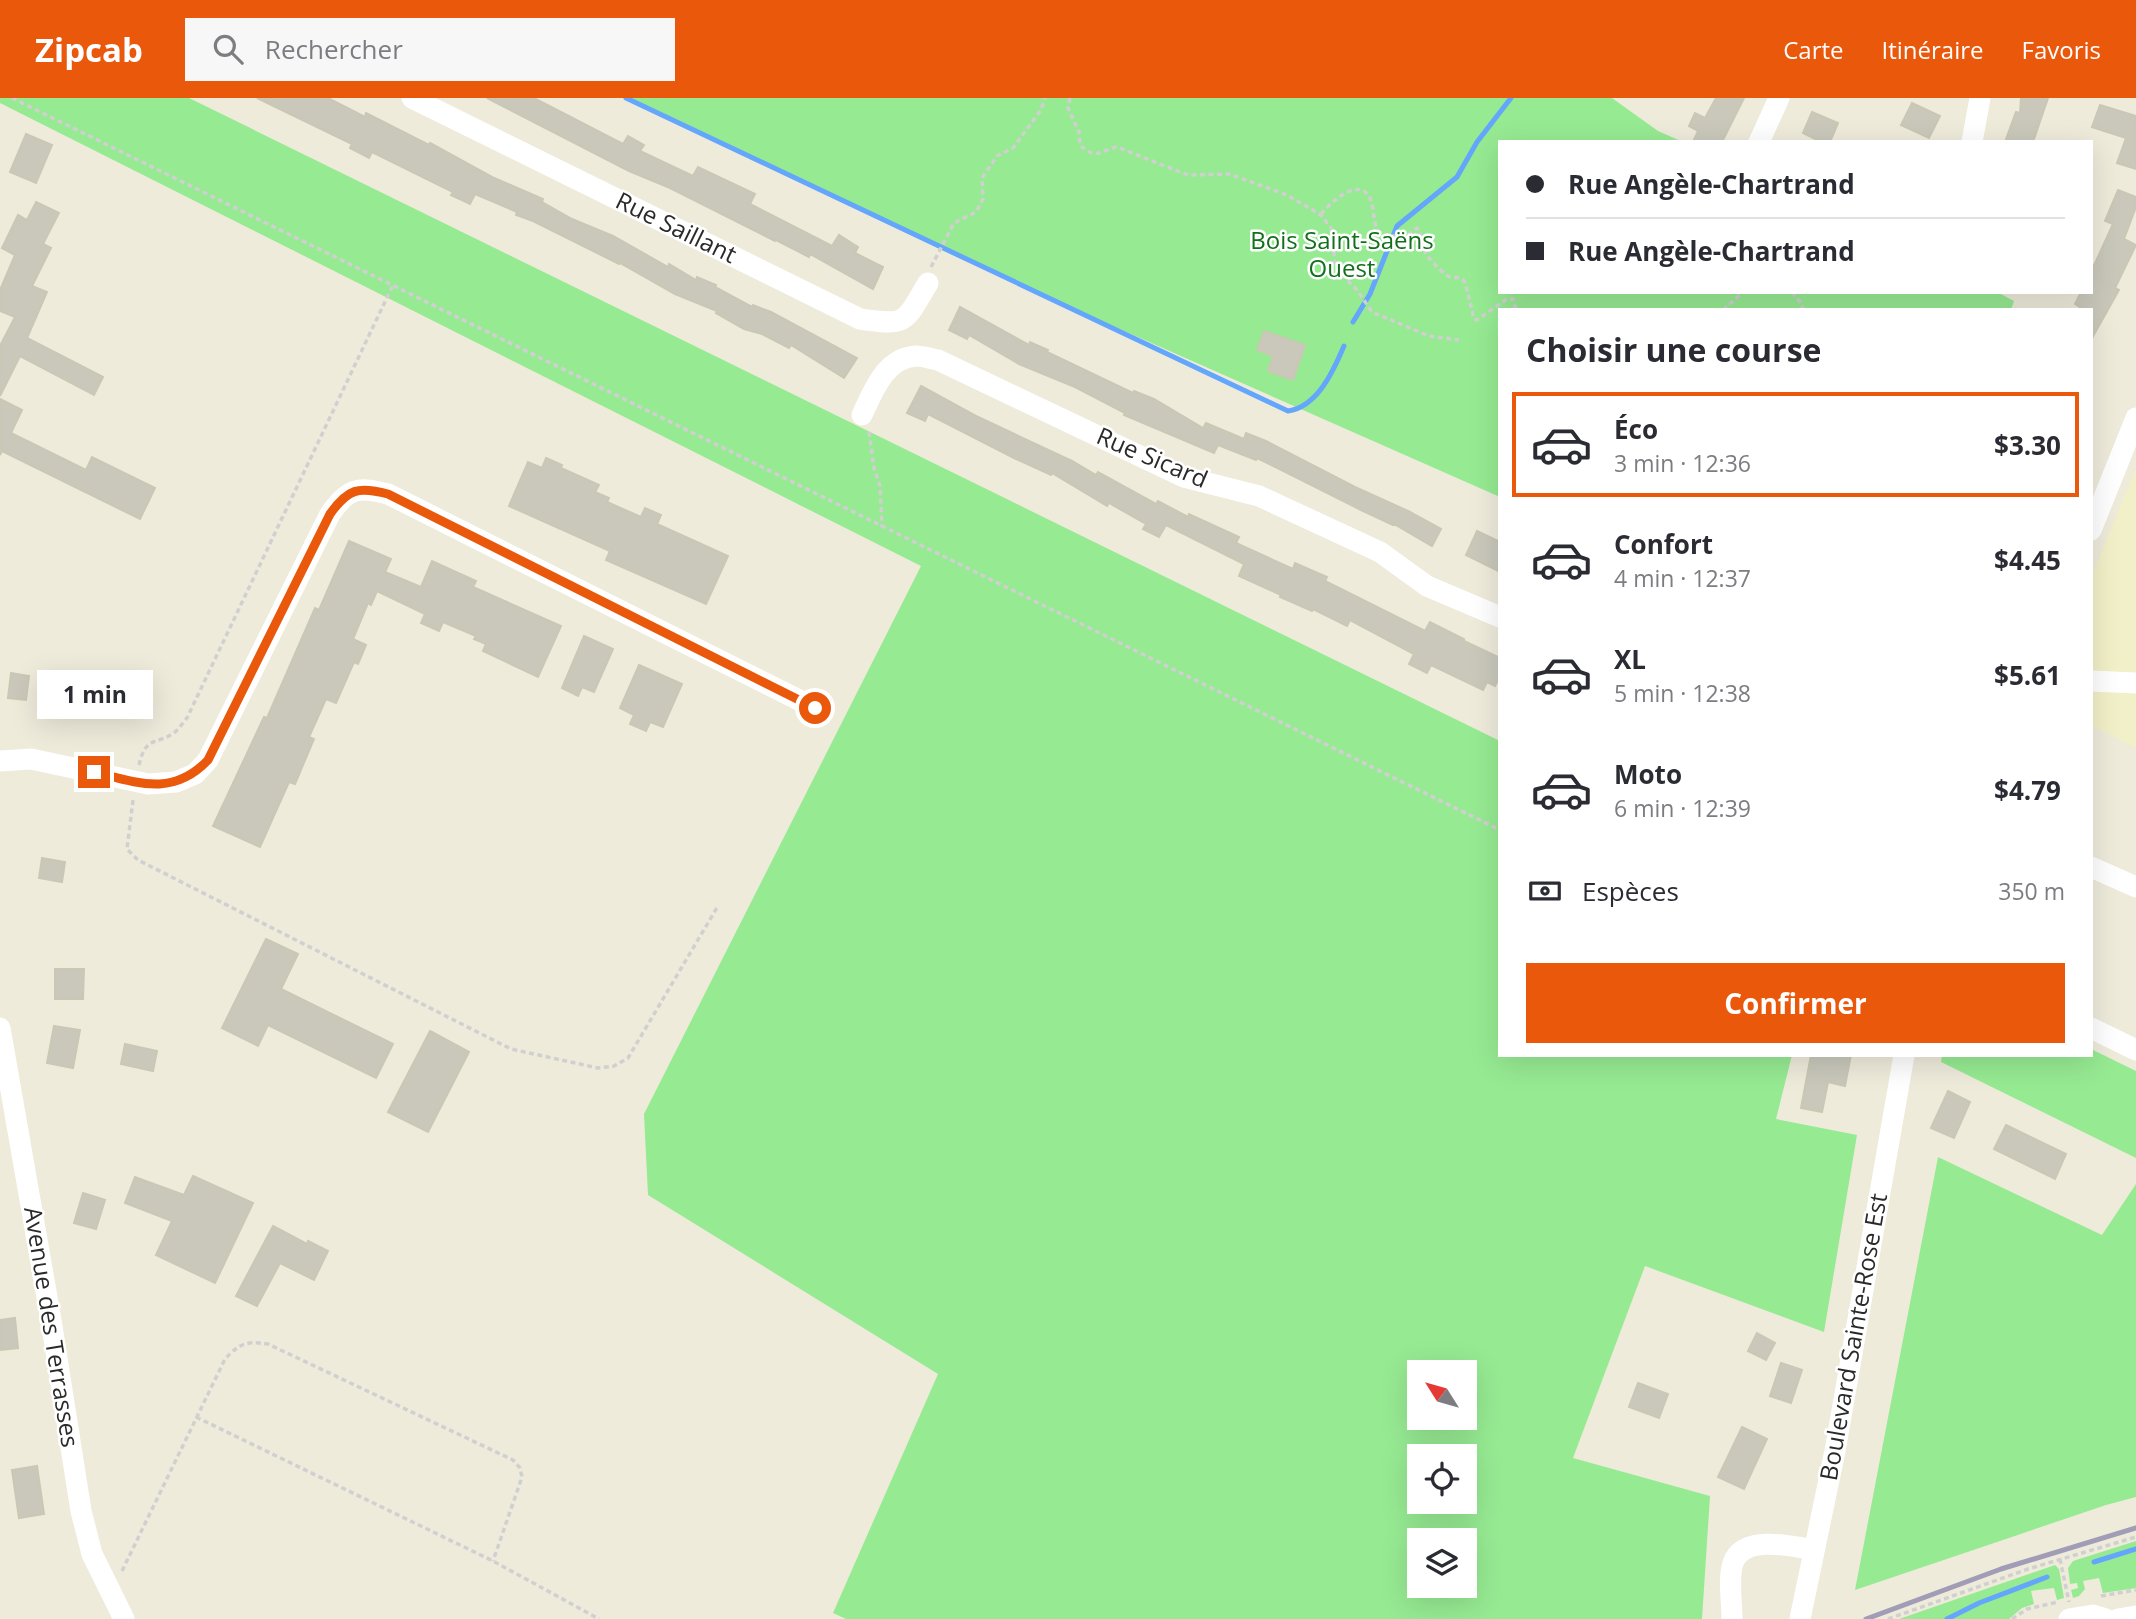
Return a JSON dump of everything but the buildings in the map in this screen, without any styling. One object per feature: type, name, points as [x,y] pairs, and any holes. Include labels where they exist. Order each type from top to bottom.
[{"type":"street","name":"Rue Saillant","points":[[412,98],[860,319],[894,324],[909,315],[928,282]]},
{"type":"street","points":[[1760,140],[1779,98]]},
{"type":"street","points":[[1972,140],[1980,98]]},
{"type":"street","name":"Rue Sicard","points":[[862,415],[877,382],[895,362],[916,356],[938,360],[1184,477],[1259,496],[1380,552],[1427,586],[1498,616]]},
{"type":"street","points":[[2093,525],[2136,418]]},
{"type":"street","points":[[0,761],[42,760],[134,782],[176,782],[195,774],[208,760],[330,514],[342,497],[353,491],[370,489],[388,494],[815,708]]},
{"type":"street","points":[[2093,681],[2136,683]]},
{"type":"street","points":[[2093,868],[2136,887]]},
{"type":"street","name":"Avenue des Terrasses","points":[[0,1028],[51,1320],[80,1511],[92,1554],[124,1619]]},
{"type":"street","points":[[2093,1029],[2136,1050]]},
{"type":"street","name":"Boulevard Sainte-Rose Est","points":[[1800,1619],[1843,1404],[1904,1057]]},
{"type":"street","points":[[1732,1619],[1733,1564],[1740,1552],[1763,1545],[1814,1550]]},
{"type":"street","points":[[2069,1611],[2106,1619]]},
{"type":"street","points":[[2118,1619],[2136,1616]]},
{"type":"path","points":[[12,98],[1498,829]]},
{"type":"path","points":[[928,282],[931,266],[954,223],[976,212],[983,199],[982,178],[997,156],[1013,148],[1041,110],[1045,98]]},
{"type":"path","points":[[1070,98],[1068,108],[1079,132],[1080,145],[1090,153],[1098,154],[1117,147],[1188,175],[1229,174],[1287,195],[1321,215],[1331,228],[1335,263],[1339,272],[1357,290],[1372,312],[1429,336],[1459,340]]},
{"type":"path","points":[[1321,215],[1339,197],[1354,190],[1362,191],[1370,200],[1377,230],[1383,234],[1404,238],[1417,228],[1430,260],[1446,275],[1461,277],[1465,282],[1474,319],[1477,320],[1507,299],[1513,299],[1515,308]]},
{"type":"path","points":[[393,286],[187,718],[175,732],[156,739],[141,753],[134,782],[127,849],[138,860],[511,1049],[598,1068],[614,1066],[628,1058],[718,906]]},
{"type":"path","points":[[1725,308],[1741,294]]},
{"type":"path","points":[[862,415],[868,423],[874,468],[880,486],[881,527]]},
{"type":"path","points":[[112,1595],[225,1359],[236,1347],[251,1341],[268,1344],[513,1460],[520,1468],[522,1477],[493,1561]]},
{"type":"path","points":[[196,1417],[493,1561],[599,1619]]},
{"type":"path","points":[[1888,1619],[2060,1559],[2136,1537]]},
{"type":"path","points":[[2060,1559],[2069,1611]]},
{"type":"shaded area","points":[[2136,468],[2136,748],[2093,726],[2093,573]]},
{"type":"green space","points":[[0,98],[189,98],[1498,740],[1498,1057],[1792,1057],[1776,1119],[1857,1135],[1824,1332],[1645,1266],[1573,1458],[1710,1496],[1702,1619],[846,1619],[833,1613],[938,1374],[648,1195],[644,1114],[921,566],[0,103]]},
{"type":"green space","name":"Bois Saint-Saëns Ouest","points":[[625,98],[1612,98],[1658,131],[1678,140],[1498,140],[1498,294],[2001,294],[2014,301],[2012,308],[1498,308],[1498,496],[959,258]]},
{"type":"green space","points":[[2093,1050],[2136,1071],[2136,1158],[1941,1062],[1942,1057],[2093,1057]]},
{"type":"green space","points":[[1938,1157],[2102,1235],[2136,1184],[2136,1497],[1855,1590]]},
{"type":"green space","points":[[2136,1541],[2136,1588],[2103,1593],[2099,1578],[2083,1581],[2085,1589],[2073,1598],[2071,1590],[2078,1588],[2077,1583],[2070,1584],[2068,1568],[2073,1561]]},
{"type":"green space","points":[[2055,1565],[2059,1569],[2064,1598],[2057,1600],[2054,1588],[2031,1591],[2034,1604],[2022,1608],[2009,1619],[1899,1619]]},
{"type":"waterway","points":[[626,98],[1288,411],[1316,396],[1335,367],[1344,346]]},
{"type":"waterway","points":[[1353,322],[1370,294],[1397,226],[1457,177],[1477,142],[1511,98]]},
{"type":"waterway","points":[[2094,1562],[2136,1549]]},
{"type":"waterway","points":[[1947,1619],[1979,1603],[2047,1577]]},
{"type":"railway","points":[[1866,1619],[2001,1569],[2136,1528]]},
{"type":"route","points":[[94,772],[148,784],[176,782],[195,774],[208,760],[330,514],[342,497],[353,491],[370,489],[388,494],[815,708]]}]
